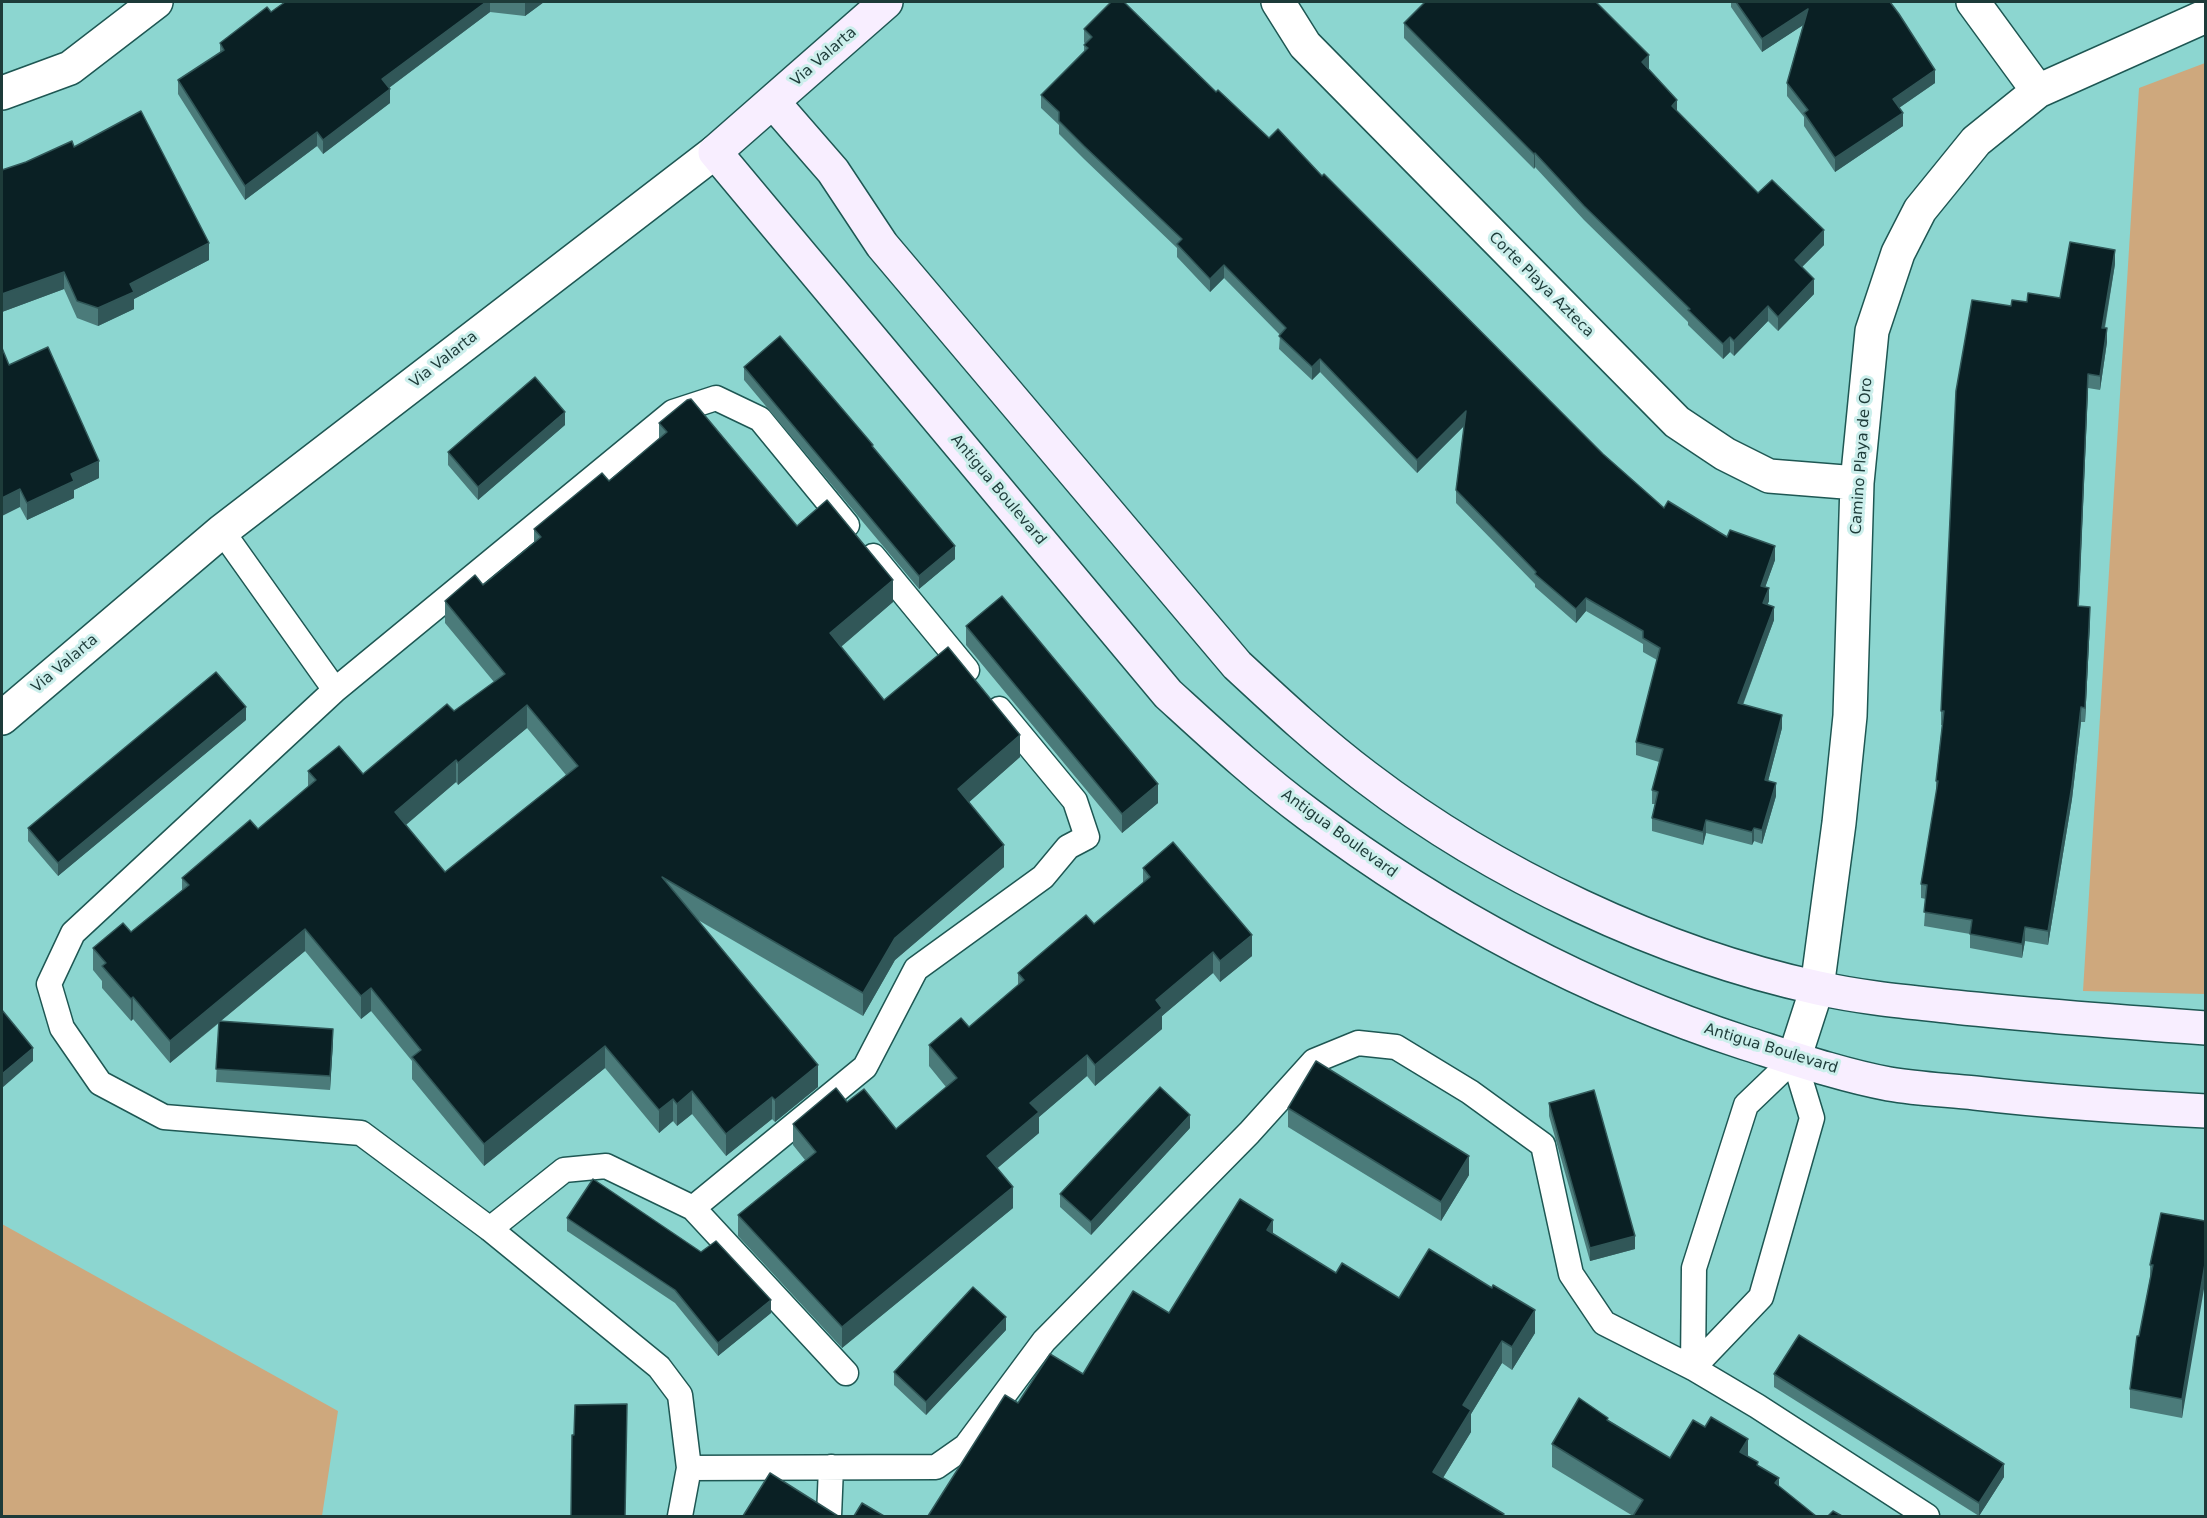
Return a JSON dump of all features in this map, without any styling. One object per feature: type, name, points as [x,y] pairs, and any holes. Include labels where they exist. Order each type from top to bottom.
[{"type":"main road","name":"Via Valarta","points":[[715,152],[886,2]]},
{"type":"main road","points":[[773,102],[832,171],[882,245],[1237,665],[1300,723],[1375,783],[1436,826],[1508,869],[1582,906],[1658,939],[1737,966],[1817,988],[1944,1006],[2205,1028]]},
{"type":"main road","name":"Antigua Boulevard","points":[[715,152],[1168,694],[1236,756],[1306,813],[1381,866],[1459,915],[1529,953],[1622,998],[1708,1031],[1794,1059],[1889,1084],[2025,1099],[2205,1111]]},
{"type":"street","points":[[2,93],[70,68],[156,2]]},
{"type":"street","name":"Corte Playa Azteca","points":[[1278,2],[1305,45],[1677,422],[1725,454],[1769,476],[1857,483]]},
{"type":"street","points":[[1973,2],[2038,92]]},
{"type":"street","name":"Camino Playa de Oro","points":[[1794,1059],[1817,988],[1839,823],[1850,716],[1857,483],[1872,331],[1898,253],[1920,210],[1976,141],[2038,92],[2205,16]]},
{"type":"street","name":"Via Valarta","points":[[2,718],[222,531],[715,152]]},
{"type":"lane","points":[[680,1516],[690,1468],[680,1395],[659,1367],[490,1229],[362,1133],[164,1117],[100,1083],[62,1028],[49,984],[73,933],[335,690],[673,412],[716,398],[760,419],[1075,801],[1087,837],[1068,847],[1043,877],[916,969],[865,1067],[693,1208]]},
{"type":"lane","points":[[222,531],[335,690]]},
{"type":"lane","points":[[690,1468],[936,1467],[966,1446],[1044,1341],[1249,1133],[1314,1061],[1358,1043],[1396,1047],[1470,1092],[1543,1145],[1571,1274],[1604,1323],[1693,1368],[1757,1406],[1927,1516]]},
{"type":"lane","points":[[1794,1059],[1812,1118],[1761,1297],[1693,1368],[1694,1268],[1746,1106],[1794,1059]]},
{"type":"lane","points":[[490,1229],[564,1170],[606,1166],[693,1208],[846,1373]]},
{"type":"lane","points":[[829,1516],[831,1467]]},
{"type":"shaded area","points":[[2205,63],[2205,994],[2083,991],[2139,88]]},
{"type":"shaded area","points":[[2,1224],[338,1411],[322,1516],[2,1516]]},
{"type":"building","points":[[285,2],[486,2],[382,79],[390,89],[323,140],[317,132],[245,186],[178,80],[224,50],[220,43],[267,7],[271,12]]},
{"type":"building","points":[[1111,2],[1124,2],[1216,92],[1218,90],[1269,138],[1278,129],[1322,176],[1324,174],[1603,454],[1664,508],[1668,501],[1727,537],[1730,530],[1775,546],[1761,586],[1769,588],[1763,603],[1774,607],[1738,703],[1782,715],[1765,780],[1776,783],[1762,830],[1754,828],[1752,832],[1706,820],[1703,832],[1652,818],[1658,792],[1652,790],[1663,749],[1636,742],[1660,648],[1643,638],[1643,631],[1586,598],[1576,609],[1535,574],[1536,572],[1456,490],[1466,411],[1417,460],[1320,359],[1312,367],[1279,336],[1286,328],[1224,265],[1210,279],[1177,244],[1182,239],[1059,121],[1059,112],[1041,95],[1088,48],[1084,45],[1092,37],[1084,29]]},
{"type":"building","points":[[1425,2],[1596,2],[1649,55],[1642,62],[1677,100],[1672,106],[1758,193],[1772,180],[1824,230],[1795,260],[1814,279],[1778,317],[1768,306],[1734,341],[1730,337],[1723,344],[1404,23]]},
{"type":"building","points":[[1736,2],[1890,2],[1935,70],[1893,99],[1903,113],[1835,158],[1804,113],[1808,110],[1787,83],[1808,9],[1762,39]]},
{"type":"building","points":[[141,111],[209,243],[130,284],[134,292],[98,308],[77,301],[64,272],[2,294],[2,170],[72,141],[74,147]]},
{"type":"building","points":[[2070,242],[2115,250],[2102,328],[2107,328],[2100,376],[2088,374],[2078,606],[2090,607],[2085,708],[2081,707],[2072,785],[2048,931],[2025,927],[2022,944],[1970,934],[1972,920],[1924,912],[1927,885],[1921,884],[1938,781],[1936,781],[1944,711],[1941,711],[1956,391],[1972,300],[2011,306],[2012,300],[2027,302],[2028,293],[2060,298]]},
{"type":"building","points":[[780,336],[955,546],[919,576],[744,367]]},
{"type":"building","points":[[48,347],[99,461],[71,474],[74,481],[27,503],[20,489],[2,498],[2,348],[9,365]]},
{"type":"building","points":[[535,377],[565,412],[478,487],[448,452]]},
{"type":"building","points":[[691,399],[797,526],[827,500],[893,580],[830,633],[884,700],[948,647],[1020,735],[958,789],[1004,845],[895,938],[863,993],[662,877],[818,1065],[775,1100],[772,1097],[726,1134],[692,1091],[677,1104],[673,1099],[659,1110],[605,1046],[484,1144],[412,1057],[421,1050],[371,988],[361,996],[305,929],[170,1041],[133,997],[131,999],[102,966],[106,963],[93,948],[123,923],[131,932],[189,885],[182,878],[250,820],[258,829],[316,780],[308,771],[339,746],[363,774],[447,704],[454,711],[505,674],[445,601],[475,575],[483,585],[541,537],[534,529],[602,473],[609,481],[667,432],[659,423]],"holes":[[[527,705],[578,766],[445,872],[395,812],[456,760],[458,763]]]},
{"type":"building","points":[[1002,596],[1158,784],[1122,814],[966,626]]},
{"type":"building","points":[[216,672],[246,707],[58,863],[28,828]]},
{"type":"building","points":[[1173,842],[1252,935],[1220,961],[1213,952],[1156,1000],[1162,1008],[1095,1065],[1087,1055],[1030,1103],[1039,1112],[987,1156],[1013,1187],[842,1327],[738,1215],[816,1152],[793,1124],[836,1088],[847,1102],[864,1089],[896,1129],[957,1078],[929,1045],[961,1018],[969,1027],[1024,980],[1018,973],[1086,915],[1094,924],[1150,877],[1143,868]]},
{"type":"building","points":[[2,1010],[33,1048],[2,1074]]},
{"type":"building","points":[[219,1021],[333,1029],[330,1076],[216,1069]]},
{"type":"building","points":[[1316,1061],[1469,1156],[1441,1202],[1288,1108]]},
{"type":"building","points":[[1160,1087],[1190,1115],[1091,1222],[1060,1194]]},
{"type":"building","points":[[1594,1090],[1635,1236],[1590,1248],[1549,1103]]},
{"type":"building","points":[[593,1179],[701,1252],[716,1241],[771,1300],[718,1343],[675,1290],[567,1218]]},
{"type":"building","points":[[1240,1199],[1273,1220],[1267,1230],[1336,1273],[1342,1263],[1399,1298],[1429,1249],[1492,1288],[1493,1285],[1535,1310],[1512,1347],[1502,1341],[1463,1405],[1471,1410],[1433,1472],[1504,1514],[1503,1516],[928,1516],[1005,1395],[1018,1403],[1050,1354],[1083,1374],[1133,1291],[1169,1313]]},
{"type":"building","points":[[2161,1213],[2205,1221],[2205,1264],[2182,1399],[2130,1389],[2137,1336],[2139,1336],[2153,1265],[2150,1265]]},
{"type":"building","points":[[973,1287],[1006,1317],[926,1402],[894,1372]]},
{"type":"building","points":[[1799,1335],[2004,1464],[1979,1503],[1774,1374]]},
{"type":"building","points":[[1579,1398],[1608,1418],[1607,1420],[1670,1458],[1693,1420],[1705,1427],[1711,1417],[1748,1439],[1740,1452],[1779,1478],[1775,1483],[1816,1516],[1633,1516],[1643,1500],[1552,1444]]},
{"type":"building","points":[[627,1404],[625,1516],[571,1516],[572,1435],[574,1435],[575,1405]]},
{"type":"building","points":[[770,1473],[838,1516],[743,1516]]},
{"type":"building","points":[[862,1503],[884,1516],[854,1516]]},
{"type":"building","points":[[1833,1511],[1842,1516],[1828,1516]]}]
